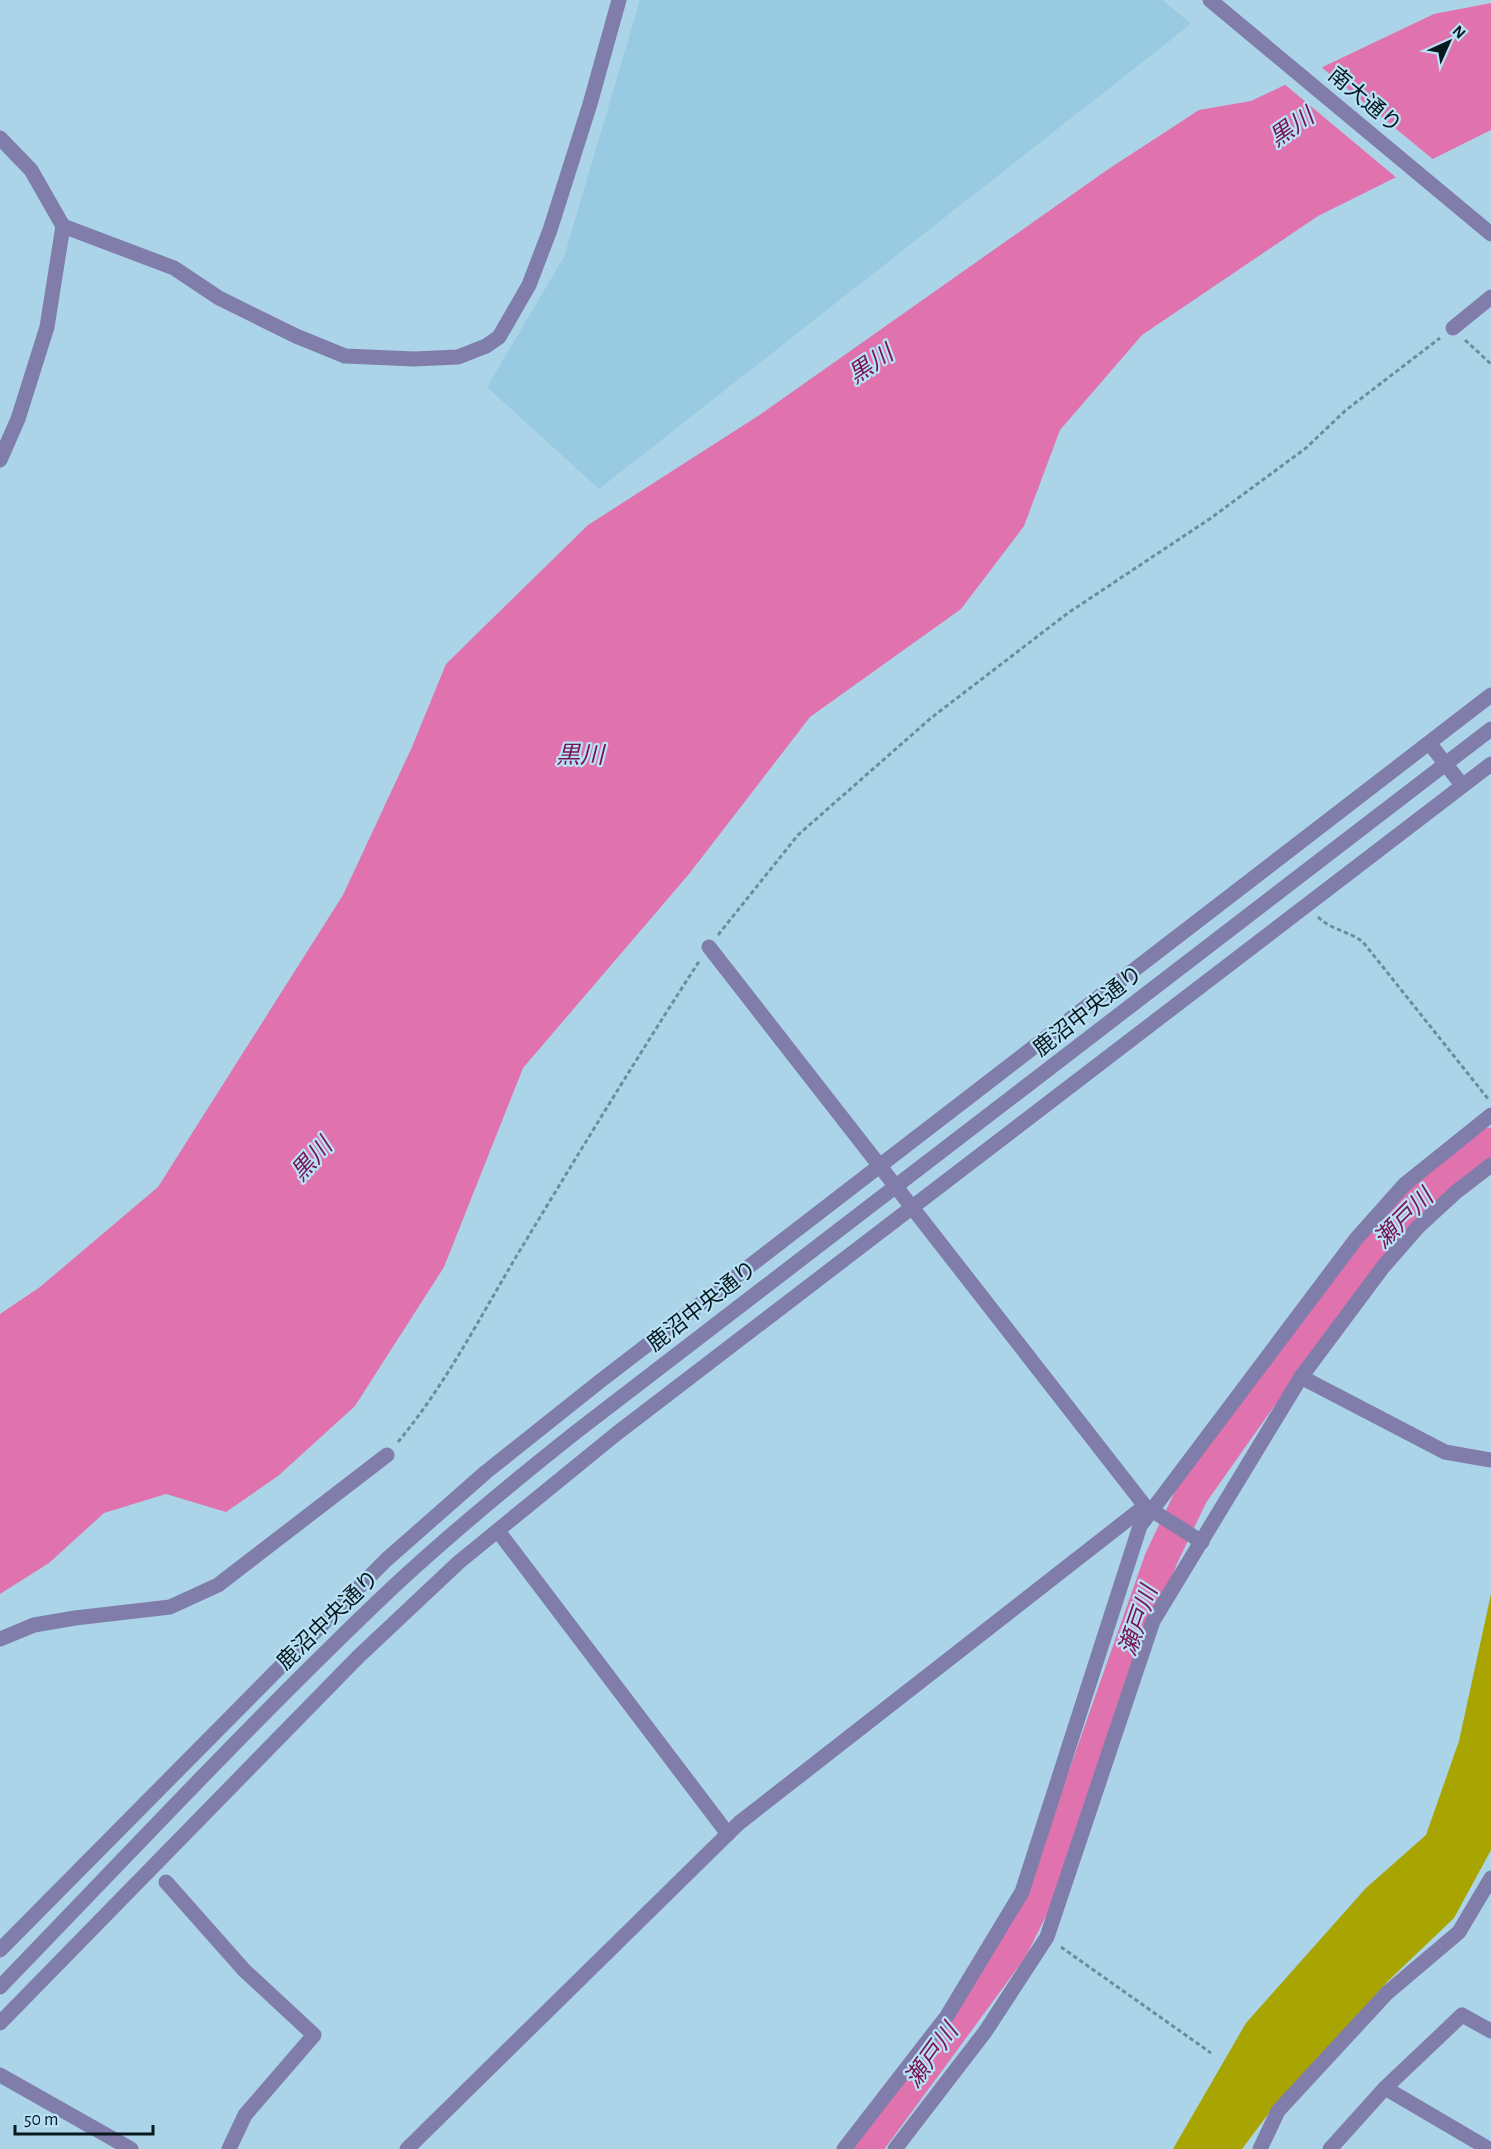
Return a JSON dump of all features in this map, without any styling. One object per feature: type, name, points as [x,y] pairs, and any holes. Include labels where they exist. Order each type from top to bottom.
[{"type":"street","points":[[63,226],[174,268],[219,298],[296,336],[345,356],[414,359],[458,357],[486,346],[499,337],[530,285],[590,104],[619,0]]},
{"type":"street","name":"南大通り","points":[[1210,0],[1491,234]]},
{"type":"street","points":[[0,138],[31,170],[63,226],[47,327],[18,419],[0,460]]},
{"type":"street","points":[[1453,328],[1491,297]]},
{"type":"street","points":[[0,1950],[339,1604],[433,1517],[590,1388],[1491,695]]},
{"type":"street","name":"鹿沼中央通り","points":[[0,1987],[324,1654],[458,1529],[576,1432],[1491,729]]},
{"type":"street","points":[[1430,744],[1462,785]]},
{"type":"street","points":[[0,2024],[358,1657],[418,1599],[498,1531],[616,1434],[1491,764]]},
{"type":"street","points":[[709,947],[1149,1509],[1202,1542]]},
{"type":"street","points":[[844,2149],[947,2016],[1022,1892],[1140,1526],[1149,1509],[1356,1239],[1405,1184],[1491,1115]]},
{"type":"street","points":[[895,2149],[985,2032],[1047,1937],[1153,1621],[1301,1377],[1383,1267],[1418,1227],[1456,1192],[1491,1165]]},
{"type":"street","points":[[1301,1377],[1444,1452],[1491,1460]]},
{"type":"street","points":[[0,1640],[34,1625],[75,1617],[170,1607],[196,1597],[218,1585],[387,1455]]},
{"type":"street","points":[[407,2149],[728,1834],[1149,1509]]},
{"type":"street","points":[[498,1531],[728,1834]]},
{"type":"street","points":[[1260,2149],[1278,2111],[1387,1993],[1460,1932],[1488,1895],[1491,1878]]},
{"type":"street","points":[[166,1882],[244,1970],[314,2035],[245,2115],[229,2149]]},
{"type":"street","points":[[1330,2149],[1385,2088],[1462,2015],[1491,2031]]},
{"type":"street","points":[[0,2075],[131,2149]]},
{"type":"street","points":[[1385,2088],[1489,2149]]},
{"type":"path","points":[[387,1455],[418,1419],[461,1351],[522,1246],[709,947],[798,835],[931,718],[1068,614],[1211,518],[1306,448],[1346,410],[1453,328],[1491,364]]},
{"type":"path","points":[[1305,905],[1324,923],[1356,936],[1363,942],[1491,1102]]},
{"type":"path","points":[[1047,1937],[1211,2053]]},
{"type":"shaded area","points":[[640,0],[1163,0],[1191,24],[599,489],[487,387],[564,257]]},
{"type":"shaded area","points":[[1491,1594],[1491,1850],[1454,1918],[1387,1982],[1269,2113],[1242,2149],[1173,2149],[1246,2023],[1366,1888],[1426,1835],[1459,1741]]},
{"type":"water","name":"黒川","points":[[1491,3],[1491,130],[1318,216],[1142,335],[1060,430],[1024,526],[961,609],[810,717],[689,874],[523,1068],[444,1267],[355,1406],[278,1476],[226,1512],[166,1494],[104,1513],[49,1563],[0,1594],[0,1314],[40,1287],[158,1187],[343,895],[412,747],[446,664],[588,525],[758,416],[1107,170],[1199,110],[1251,101],[1434,14]]},
{"type":"pier","points":[[1320,66],[1435,161],[1398,179],[1283,83]]},
{"type":"waterway","name":"瀬戸川","points":[[864,2149],[1011,1949],[1054,1863],[1161,1559],[1192,1494],[1305,1334],[1384,1235],[1428,1193],[1491,1144]]}]
